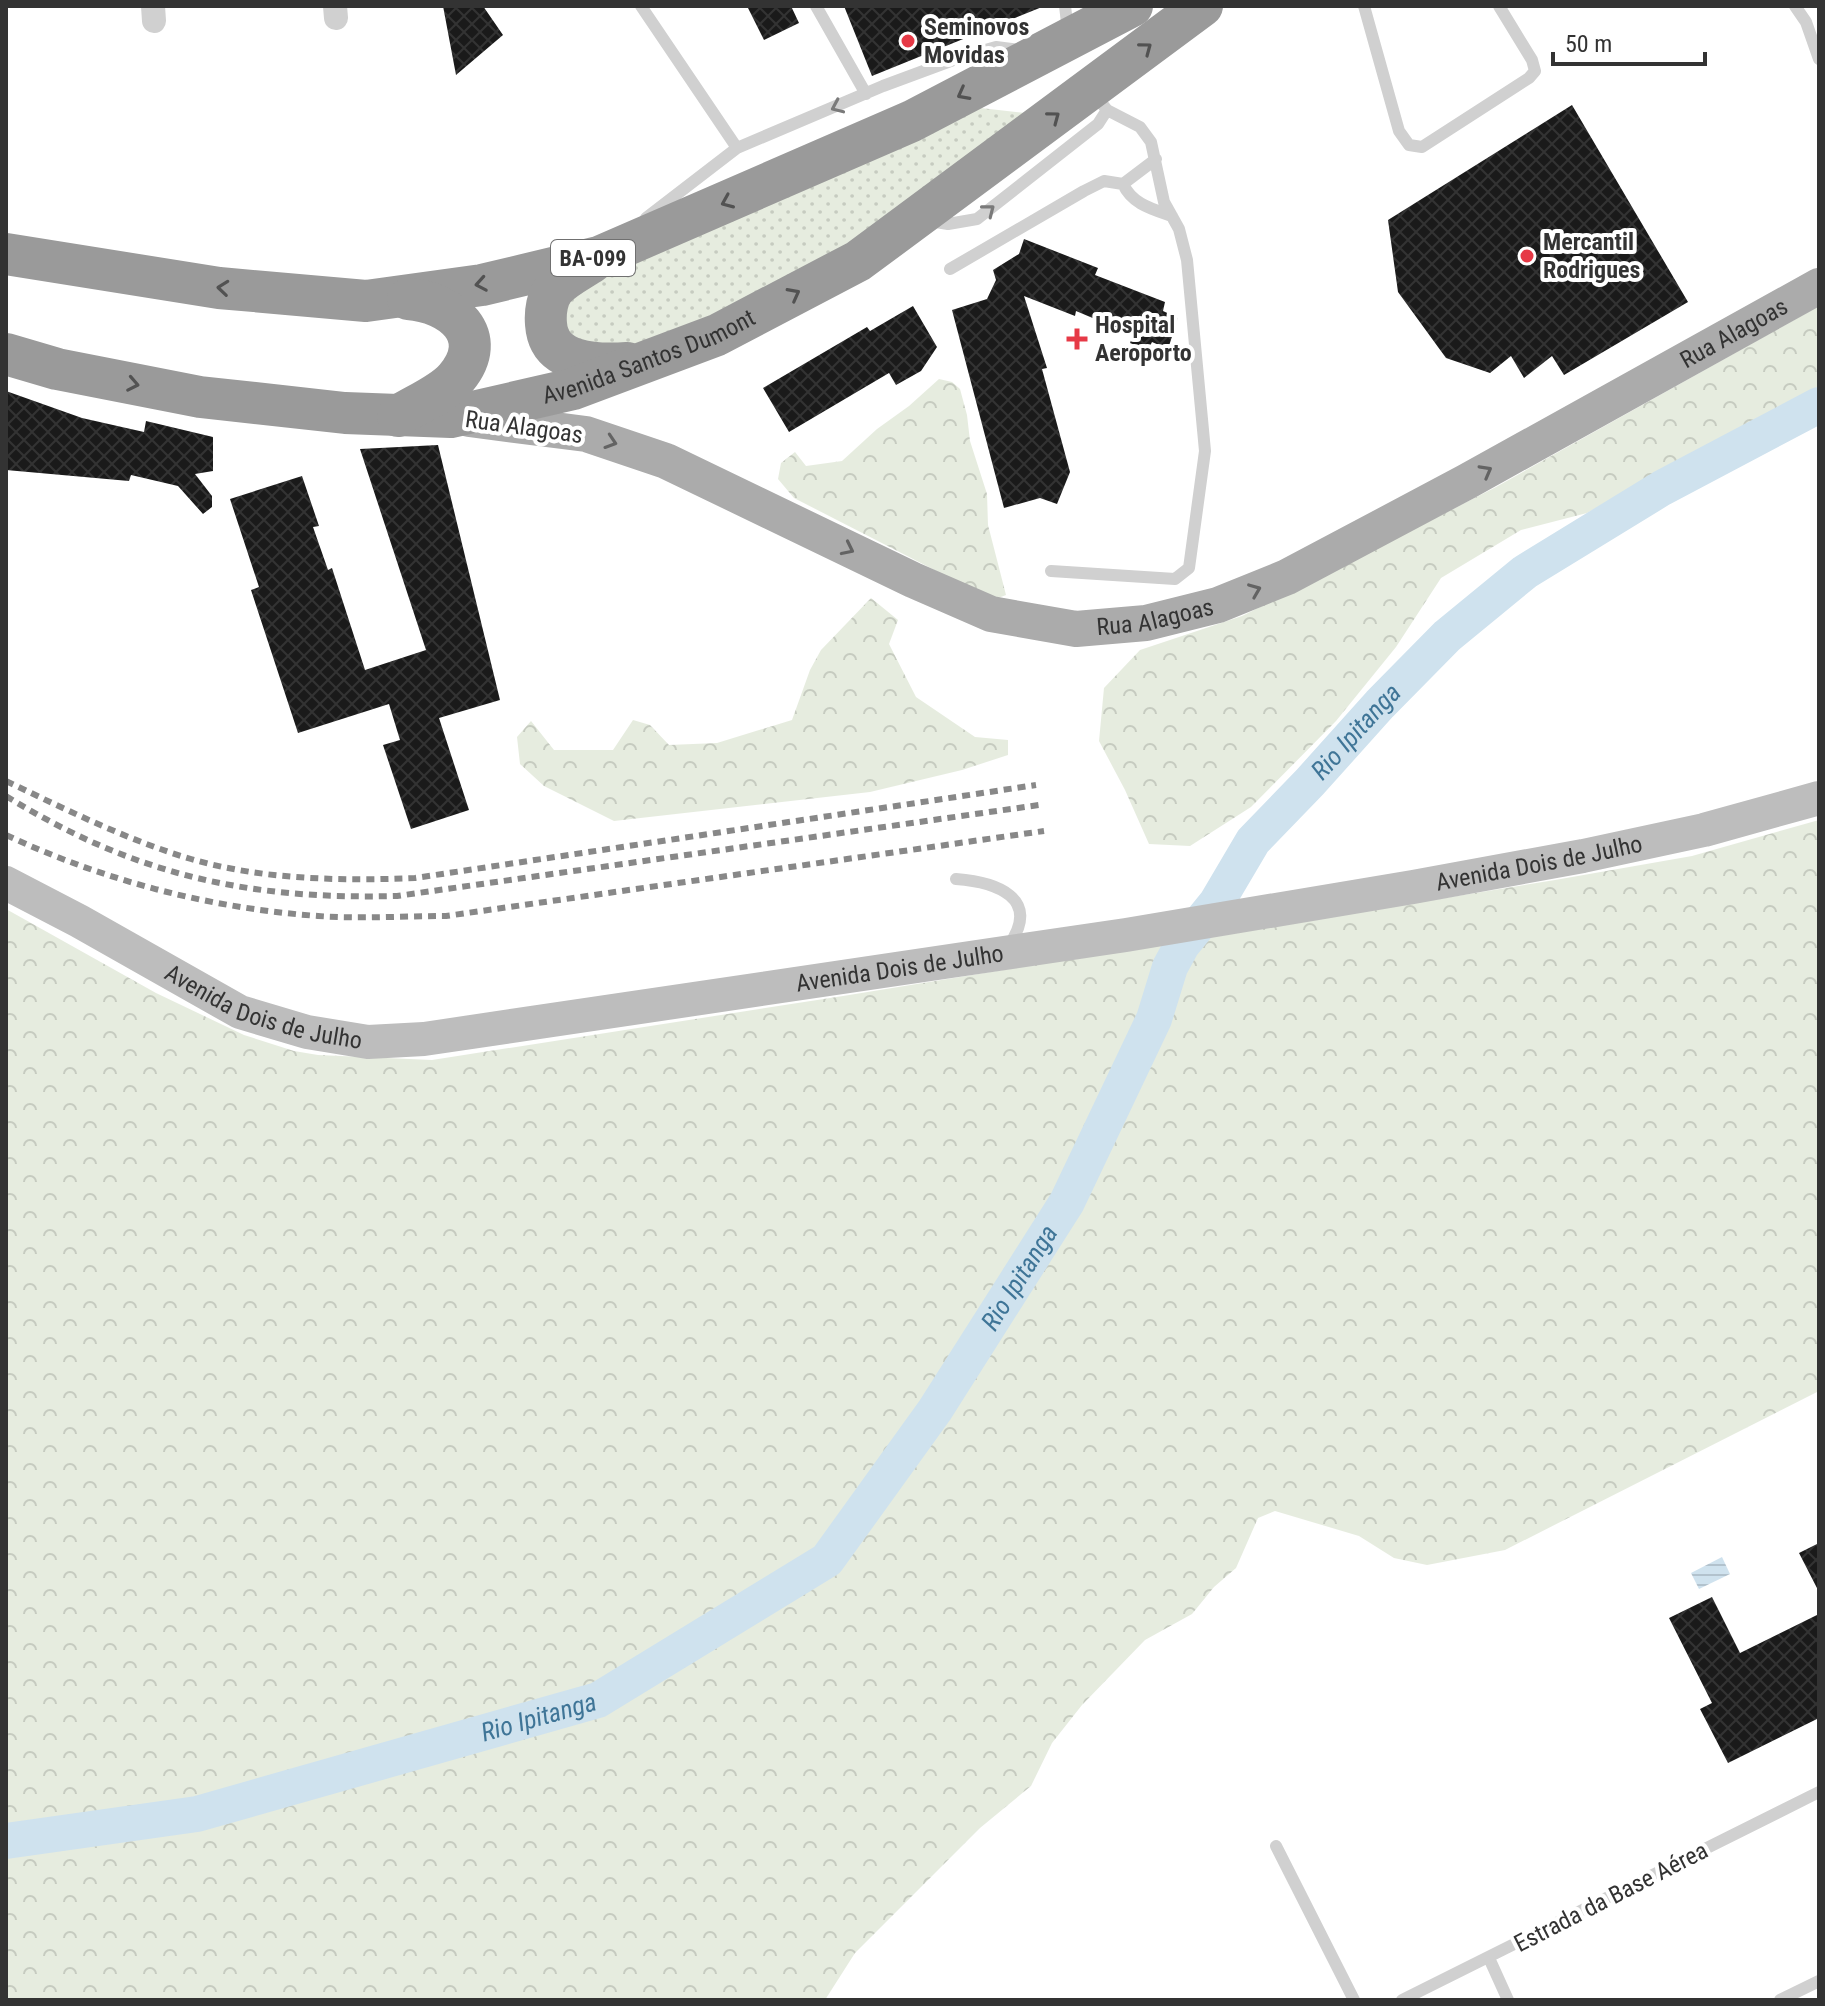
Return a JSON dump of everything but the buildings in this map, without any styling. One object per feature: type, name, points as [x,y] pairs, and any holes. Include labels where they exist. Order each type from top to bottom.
[{"type":"highway","name":"BA-099","points":[[6,254],[219,288],[366,301],[482,285],[599,257],[912,121],[1059,33],[1132,6]]},
{"type":"highway","name":"Avenida Santos Dumont","points":[[6,354],[57,369],[200,397],[345,413],[451,417],[573,389],[717,335],[858,261],[915,219],[1099,100],[1202,6]]},
{"type":"highway","points":[[599,257],[554,289],[545,312],[547,336],[559,351],[580,361],[613,364],[646,361]]},
{"type":"highway","points":[[366,301],[429,301],[458,318],[469,335],[468,357],[456,379],[398,416]]},
{"type":"main road","name":"Rua Alagoas","points":[[451,417],[586,434],[666,461],[913,580],[991,614],[1076,629],[1132,624],[1218,605],[1287,577],[1466,482],[1819,286]]},
{"type":"street","name":"Avenida Dois de Julho","points":[[6,883],[240,1012],[307,1032],[368,1042],[485,1031],[1126,935],[1583,856],[1704,830],[1819,798]]},
{"type":"lane","points":[[641,6],[737,148]]},
{"type":"lane","points":[[816,6],[866,94]]},
{"type":"lane","points":[[1364,6],[1399,131],[1409,145],[1422,147],[1529,78],[1535,71],[1532,60],[1499,6]]},
{"type":"lane","points":[[1795,6],[1806,22],[1819,59]]},
{"type":"lane","points":[[599,257],[737,148],[964,56],[1059,33]]},
{"type":"lane","points":[[1051,571],[1175,579],[1189,568],[1205,451],[1187,260],[1179,229],[1164,202],[1151,142],[1140,127],[1099,100]]},
{"type":"lane","points":[[950,269],[1104,181],[1123,184],[1156,159]]},
{"type":"lane","points":[[1123,184],[1127,193],[1145,207],[1172,216]]},
{"type":"lane","points":[[956,879],[999,887],[1017,901],[1021,916],[1018,933],[1003,954]]},
{"type":"lane","name":"Estrada da Base Aérea","points":[[1402,2000],[1819,1792]]},
{"type":"lane","points":[[1276,1846],[1354,2000]]},
{"type":"lane","points":[[1489,1958],[1508,2000]]},
{"type":"lane","points":[[1780,2000],[1819,1981]]},
{"type":"green space","points":[[972,107],[1043,115],[789,284],[622,353],[558,335],[571,294],[603,272]]},
{"type":"green space","points":[[1819,306],[1819,386],[1587,513],[1521,530],[1441,578],[1396,647],[1336,721],[1251,807],[1190,846],[1149,844],[1099,741],[1104,688],[1140,650],[1242,616],[1326,574],[1496,487]]},
{"type":"green space","points":[[939,379],[952,382],[960,389],[970,441],[987,494],[988,525],[1006,595],[993,600],[794,498],[778,479],[781,463],[795,452],[806,466],[842,461]]},
{"type":"green space","points":[[871,598],[898,620],[889,644],[916,697],[975,737],[1008,740],[1008,755],[962,770],[870,792],[614,821],[544,786],[520,764],[517,737],[531,721],[554,750],[613,750],[633,720],[650,725],[669,745],[717,743],[792,720],[810,670],[821,650]]},
{"type":"green space","points":[[1819,820],[1819,1391],[1505,1550],[1427,1565],[1394,1558],[1359,1536],[1275,1511],[1258,1518],[1236,1568],[1214,1587],[1192,1614],[1145,1640],[1082,1705],[1052,1743],[1031,1786],[980,1828],[855,1953],[825,2000],[6,2000],[6,909],[156,993],[244,1035],[294,1051],[318,1055],[432,1060],[1555,880],[1692,856]]},
{"type":"water","points":[[1722,1557],[1730,1574],[1699,1589],[1691,1573]]},
{"type":"waterway","name":"Rio Ipitanga","points":[[6,1841],[197,1814],[598,1700],[827,1560],[935,1410],[1067,1202],[1154,1019],[1170,967],[1182,945],[1217,902],[1253,841],[1447,636],[1525,572],[1662,488],[1819,405]]},
{"type":"railway","points":[[6,781],[120,834],[191,859],[274,875],[359,879],[415,878],[1036,785]]},
{"type":"railway","points":[[6,796],[100,846],[194,877],[242,887],[343,896],[397,896],[1039,805]]},
{"type":"railway","points":[[6,835],[119,879],[197,899],[277,912],[366,917],[446,916],[1044,831]]},
{"type":"place","name":"Seminovos Movidas","points":[[908,41]]},
{"type":"place","name":"Mercantil Rodrigues","points":[[1527,256]]},
{"type":"place","name":"Hospital Aeroporto","points":[[1077,339]]}]
